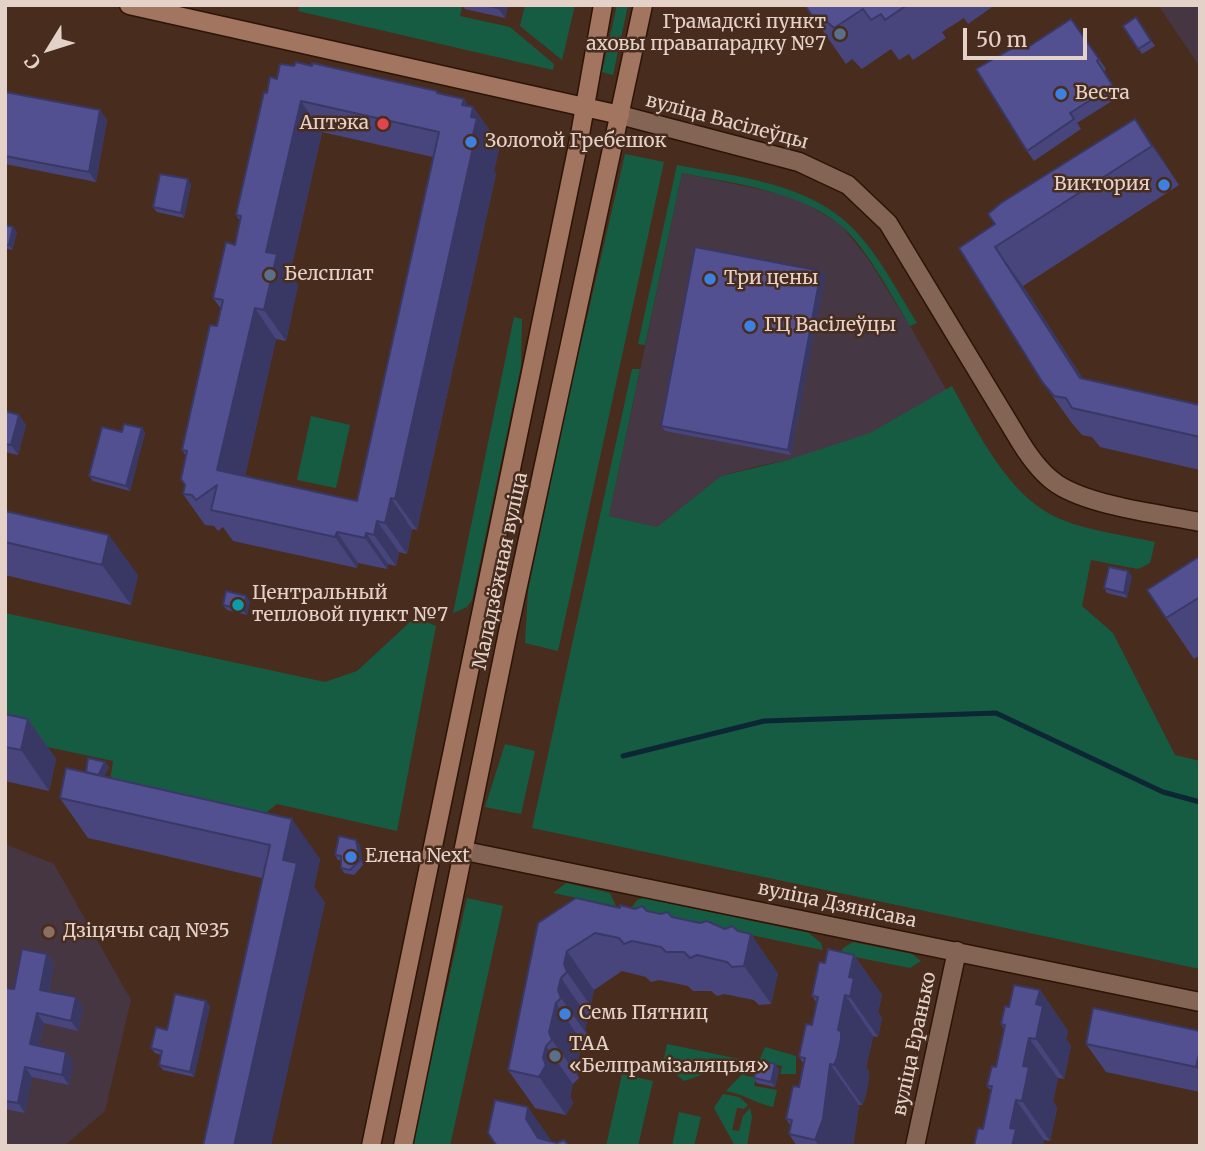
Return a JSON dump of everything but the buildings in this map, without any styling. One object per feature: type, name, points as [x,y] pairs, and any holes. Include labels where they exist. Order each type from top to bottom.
[{"type":"main road","name":"вуліца Васілеўцы","points":[[129,5],[620,115]]},
{"type":"main road","name":"Маладзёжная вуліца","points":[[371,1146],[603,5]]},
{"type":"main road","name":"Маладзёжная вуліца","points":[[403,1146],[508,632],[643,5]]},
{"type":"main road","points":[[478,626],[508,632]]},
{"type":"main road","points":[[433,844],[465,851]]},
{"type":"street","name":"вуліца Васілеўцы","points":[[620,115],[799,162],[848,185],[888,223],[1021,443],[1044,474],[1058,485],[1085,497],[1200,522]]},
{"type":"street","name":"вуліца Дзянісава","points":[[465,851],[1200,1002]]},
{"type":"street","name":"вуліца Еранько","points":[[915,1146],[957,951]]},
{"type":"shaded area","points":[[1158,5],[1200,5],[1200,67]]},
{"type":"shaded area","points":[[682,173],[795,197],[841,225],[868,259],[910,326],[977,444],[788,460],[721,476],[657,527],[609,516]]},
{"type":"shaded area","name":"Дзіцячы сад №35","points":[[5,844],[54,864],[131,1000],[105,1111],[64,1146],[5,1146]]},
{"type":"green space","points":[[300,5],[462,5],[460,16],[510,27],[554,64],[553,70],[298,11]]},
{"type":"green space","points":[[525,5],[575,5],[562,60],[520,26]]},
{"type":"green space","points":[[617,5],[628,5],[613,75],[602,72]]},
{"type":"green space","points":[[625,154],[664,162],[558,651],[525,643],[528,591],[567,404]]},
{"type":"green space","points":[[677,165],[765,182],[808,197],[827,208],[845,221],[866,243],[917,323],[910,326],[858,244],[839,224],[822,212],[764,190],[682,173],[645,345],[638,344]]},
{"type":"green space","points":[[514,317],[522,319],[521,366],[472,600],[467,607],[453,613]]},
{"type":"green space","points":[[632,369],[640,369],[609,516],[657,527],[721,476],[788,460],[870,433],[952,386],[996,462],[1025,496],[1060,519],[1083,527],[1155,542],[1150,563],[1138,569],[1091,560],[1082,606],[1113,633],[1175,755],[1200,761],[1200,969],[532,828]]},
{"type":"green space","points":[[311,416],[350,425],[336,488],[297,480]]},
{"type":"green space","points":[[5,613],[325,682],[357,671],[410,622],[422,620],[436,626],[397,831],[277,804],[263,815],[110,781],[113,761],[5,738]]},
{"type":"green space","points":[[505,744],[535,751],[521,814],[485,807]]},
{"type":"green space","points":[[566,883],[610,893],[616,906],[553,893]]},
{"type":"green space","points":[[467,898],[503,906],[450,1146],[412,1146]]},
{"type":"green space","points":[[644,898],[809,933],[821,943],[823,950],[630,910],[637,900]]},
{"type":"green space","points":[[853,942],[912,954],[921,961],[910,968],[840,954],[843,948]]},
{"type":"green space","points":[[667,1044],[744,1060],[684,1081],[663,1063]]},
{"type":"green space","points":[[765,1047],[796,1056],[796,1074],[780,1074],[782,1066],[759,1061]]},
{"type":"green space","points":[[748,1068],[745,1076],[756,1077],[754,1086],[777,1090],[773,1107],[726,1091]]},
{"type":"green space","points":[[622,1074],[653,1081],[638,1146],[606,1146]]},
{"type":"green space","points":[[723,1094],[739,1097],[748,1105],[744,1109],[737,1108],[732,1130],[739,1131],[743,1116],[750,1108],[752,1117],[747,1146],[735,1146],[714,1108]]},
{"type":"green space","points":[[679,1112],[701,1117],[694,1146],[672,1146]]},
{"type":"waterway","points":[[623,756],[764,721],[996,713],[1163,792],[1200,802]]},
{"type":"place","name":"Грамадскі пункт аховы правапарадку №7","points":[[840,34]]},
{"type":"place","name":"Веста","points":[[1061,94]]},
{"type":"place","name":"Аптэка","points":[[383,124]]},
{"type":"place","name":"Золотой Гребешок","points":[[471,142]]},
{"type":"place","name":"Виктория","points":[[1164,185]]},
{"type":"place","name":"Белсплат","points":[[270,275]]},
{"type":"place","name":"Три цены","points":[[710,279]]},
{"type":"place","name":"ГЦ Васілеўцы","points":[[750,326]]},
{"type":"place","name":"Центральный тепловой пункт №7","points":[[238,605]]},
{"type":"place","name":"Елена Next","points":[[351,857]]},
{"type":"place","name":"Дзіцячы сад №35","points":[[49,932]]},
{"type":"place","name":"Семь Пятниц","points":[[565,1014]]},
{"type":"place","name":"ТАА «Белпрамізаляцыя»","points":[[555,1056]]}]
